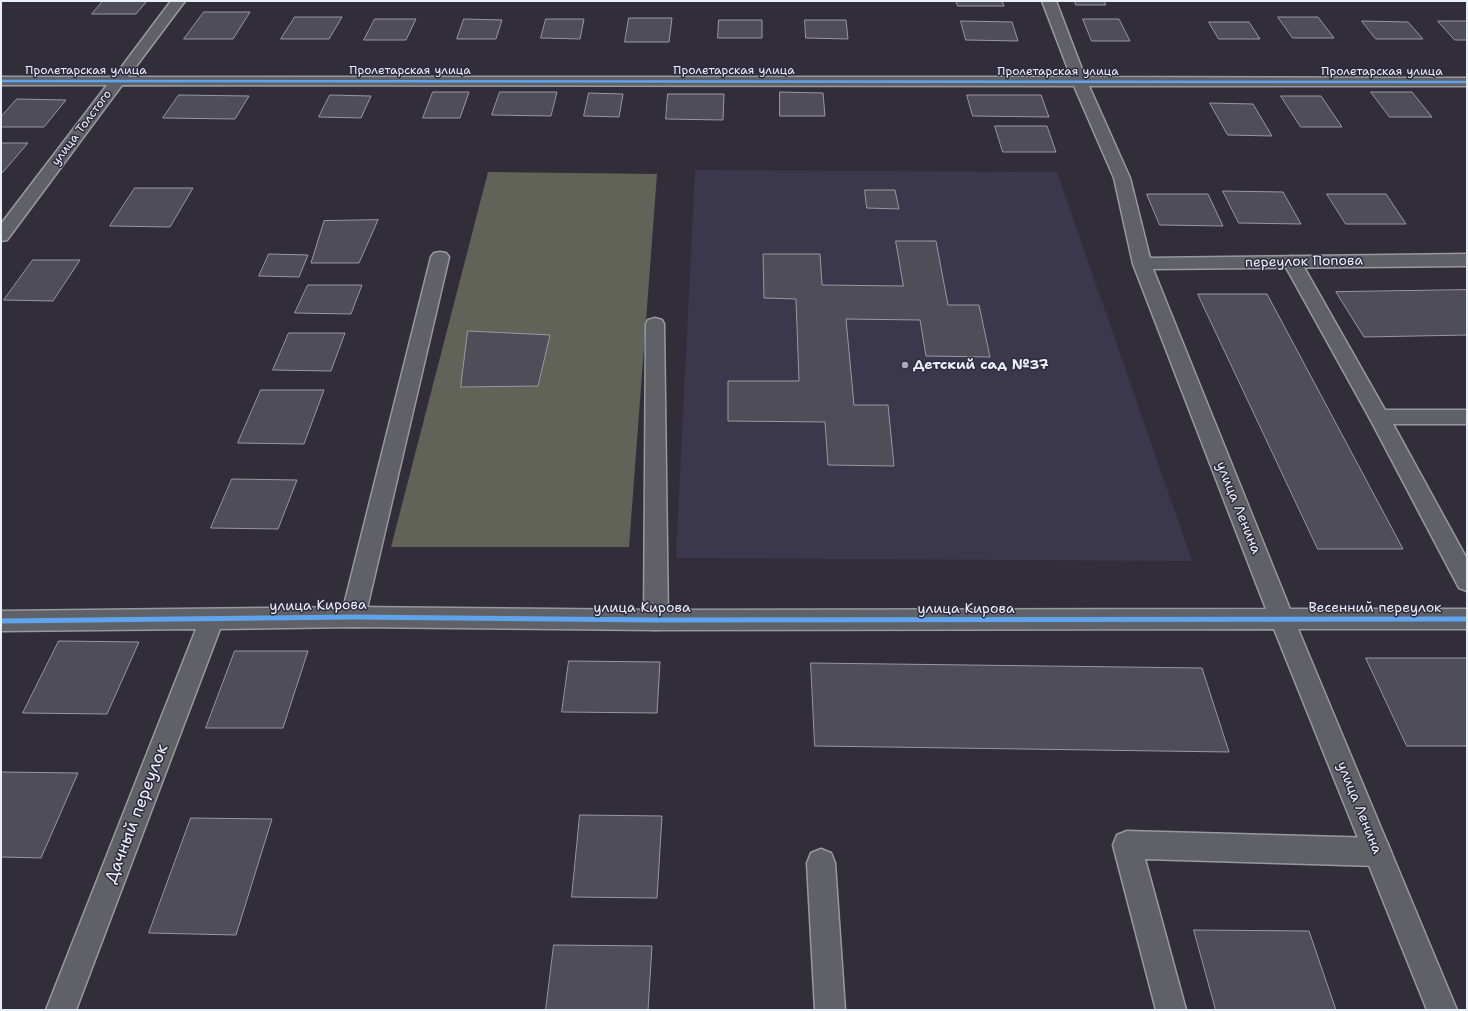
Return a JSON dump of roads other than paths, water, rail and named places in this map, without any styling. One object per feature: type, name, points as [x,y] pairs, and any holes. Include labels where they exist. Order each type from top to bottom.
[{"type":"street","name":"улица Толстого","points":[[1,236],[178,1]]},
{"type":"street","name":"улица Ленина","points":[[1049,1],[1080,82],[1122,178],[1142,264],[1282,620],[1442,1010]]},
{"type":"street","name":"Пролетарская улица","points":[[1,80],[1467,82]]},
{"type":"street","points":[[353,617],[440,257]]},
{"type":"street","name":"переулок Попова","points":[[1142,264],[1467,260]]},
{"type":"street","points":[[1292,262],[1379,417],[1467,582]]},
{"type":"street","points":[[655,324],[656,620]]},
{"type":"street","points":[[1379,417],[1467,416]]},
{"type":"street","name":"улица Кирова","points":[[1,621],[353,617],[656,620],[1282,620]]},
{"type":"street","name":"Дачный переулок","points":[[61,1010],[212,619]]},
{"type":"street","name":"Весенний переулок","points":[[1282,620],[1467,619]]},
{"type":"street","points":[[1171,1010],[1127,845],[1377,852]]},
{"type":"street","points":[[820,863],[830,1010]]},
{"type":"place","name":"Детский сад №37","points":[[905,365]]}]
